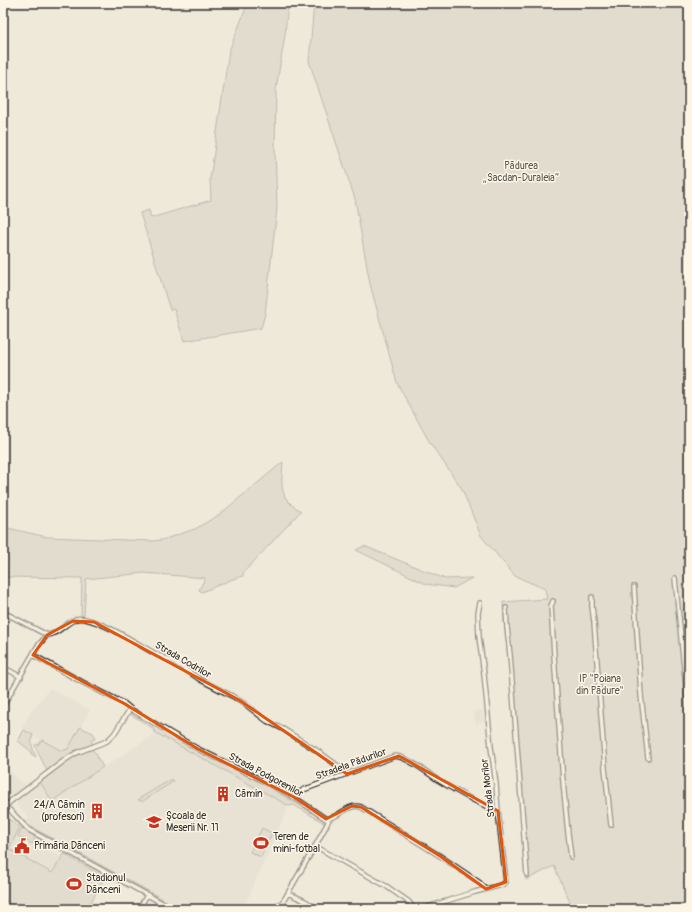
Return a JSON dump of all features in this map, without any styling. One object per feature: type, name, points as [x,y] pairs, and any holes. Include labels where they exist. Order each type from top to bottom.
[{"type":"street","points":[[675,578],[689,718]]},
{"type":"street","points":[[634,587],[648,758]]},
{"type":"street","points":[[592,597],[605,768],[611,825]]},
{"type":"street","points":[[553,601],[551,606],[554,662],[563,782],[571,857]]},
{"type":"street","name":"Strada Morilor","points":[[421,909],[502,885],[506,882],[479,637],[478,613],[480,603]]},
{"type":"street","points":[[506,608],[527,875]]},
{"type":"street","points":[[3,612],[47,635],[33,655],[3,706]]},
{"type":"street","name":"Strada Codrilor","points":[[47,635],[54,634],[77,619],[86,619],[101,625],[174,662],[201,680],[239,700],[267,721],[283,729],[319,752],[347,774]]},
{"type":"street","name":"Strada Podgorenilor","points":[[33,655],[125,704],[130,709],[198,749],[294,797],[326,819],[329,819]]},
{"type":"street","points":[[3,667],[21,677]]},
{"type":"street","points":[[130,709],[114,734],[107,741],[76,753],[65,760],[4,807],[29,830],[173,909]]},
{"type":"street","name":"Stradela Pădurilor","points":[[294,797],[303,790],[395,756],[399,756],[476,802],[498,811]]},
{"type":"street","points":[[275,909],[284,900],[329,819],[352,806],[361,807],[440,856],[480,883],[486,889]]},
{"type":"street","points":[[315,846],[386,886],[409,902],[414,909]]},
{"type":"street","points":[[288,893],[318,909]]},
{"type":"street","points":[[139,909],[147,895]]},
{"type":"highlighted area","points":[[73,621],[94,622],[239,700],[347,774],[399,756],[498,811],[506,882],[486,889],[440,856],[361,807],[352,806],[326,819],[294,797],[198,749],[125,704],[33,655],[47,635]]},
{"type":"shaded area","points":[[50,688],[90,710],[68,749],[62,751],[21,729],[31,712]]},
{"type":"shaded area","points":[[482,709],[485,721],[476,725],[473,712]]},
{"type":"shaded area","name":"Şcoala de Meserii Nr. 11","points":[[156,733],[289,806],[243,909],[181,909],[26,824],[29,817],[17,806],[17,798],[40,782],[52,801]]},
{"type":"shaded area","points":[[3,768],[27,786],[8,801],[3,800]]},
{"type":"shaded area","points":[[8,814],[10,820],[47,843],[45,847],[61,857],[32,909],[3,909],[3,822]]},
{"type":"green space","points":[[248,3],[289,3],[276,89],[275,149],[277,208],[265,314],[261,328],[184,341],[174,309],[170,310],[140,213],[149,210],[151,218],[211,200],[210,179],[229,51]]},
{"type":"green space","name":"Pădurea „Sacdan-Duraleia”","points":[[314,3],[689,3],[689,909],[573,909],[554,866],[526,880],[503,602],[547,599],[545,589],[515,576],[481,536],[462,489],[430,443],[397,383],[370,284],[355,199],[309,61]]},
{"type":"green space","points":[[283,462],[282,484],[284,495],[290,503],[301,511],[243,573],[243,576],[202,592],[199,590],[205,578],[144,573],[86,579],[84,616],[81,615],[82,578],[3,577],[3,527],[47,537],[152,541],[162,540],[195,529],[219,515]]},
{"type":"green space","points":[[364,546],[445,579],[472,578],[454,588],[426,584],[356,550]]},
{"type":"green space","points":[[132,712],[204,754],[241,772],[300,805],[325,821],[324,823],[294,805],[289,806],[156,733],[153,730],[154,729],[130,715]]},
{"type":"green space","points":[[80,727],[93,733],[96,738],[91,741],[93,745],[75,752],[47,771],[35,746],[36,744],[38,745],[42,740],[62,751],[68,749]]},
{"type":"green space","points":[[24,730],[33,735],[32,744],[36,757],[18,741]]},
{"type":"green space","points":[[91,749],[97,754],[97,757],[103,767],[52,801],[40,782],[69,759]]},
{"type":"green space","points":[[172,779],[174,781],[143,801],[138,800],[140,798]]},
{"type":"green space","points":[[4,811],[7,812],[10,820],[20,827],[9,849],[52,873],[64,854],[105,877],[87,909],[19,909],[3,898]]},
{"type":"green space","points":[[26,824],[181,909],[177,909],[28,827]]},
{"type":"green space","points":[[22,828],[34,835],[35,839],[32,844],[18,836]]},
{"type":"green space","name":"Teren de mini-fotbal","points":[[262,828],[272,833],[261,857],[250,852]]},
{"type":"place","name":"Cămin","points":[[223,794]]},
{"type":"place","name":"24/A Cămin (profesori)","points":[[97,811]]},
{"type":"place","name":"Şcoala de Meserii Nr. 11","points":[[154,822]]},
{"type":"place","name":"Teren de mini-fotbal","points":[[261,843]]},
{"type":"place","name":"Primăria Dănceni","points":[[22,846]]},
{"type":"place","name":"Stadionul Dănceni","points":[[74,884]]},
{"type":"park label","name":"IP \"Poiana din Pădure\"","points":[[600,684]]}]
